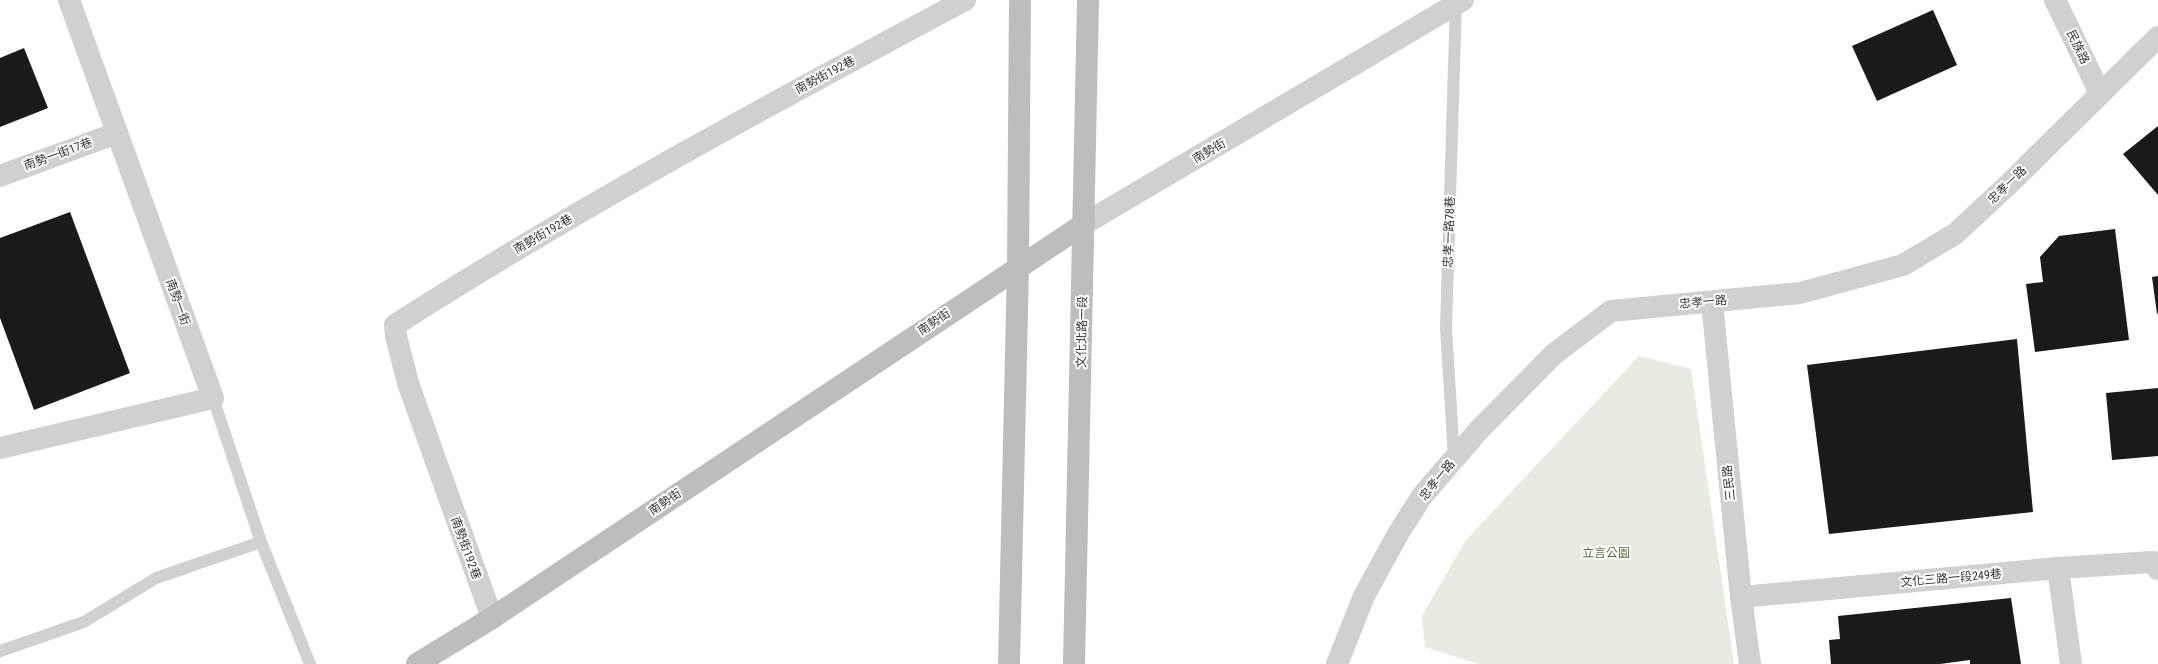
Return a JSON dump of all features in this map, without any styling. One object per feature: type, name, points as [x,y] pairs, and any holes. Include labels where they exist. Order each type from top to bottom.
[{"type":"main road","points":[[1009,664],[1018,266],[1020,0]]},
{"type":"main road","name":"文化北路一段","points":[[1074,664],[1088,0]]},
{"type":"main road","name":"南勢街","points":[[417,664],[492,618],[1018,266],[1084,224]]},
{"type":"street","name":"南勢一街","points":[[69,0],[213,398]]},
{"type":"street","name":"南勢街192巷","points":[[492,618],[408,383],[396,336],[395,325],[483,269],[742,120],[965,0]]},
{"type":"street","name":"民族路","points":[[2055,0],[2100,93]]},
{"type":"street","name":"南勢街","points":[[1084,224],[1458,2]]},
{"type":"street","name":"忠孝一路","points":[[1337,664],[1364,596],[1398,534],[1422,496],[1478,431],[1554,354],[1611,311],[1800,293],[1903,265],[1955,234],[2010,183],[2100,93],[2158,38]]},
{"type":"street","name":"南勢一街17巷","points":[[0,176],[117,133]]},
{"type":"street","name":"三民路","points":[[1712,302],[1741,597],[1750,664]]},
{"type":"street","points":[[0,448],[213,398]]},
{"type":"street","name":"文化三路一段249巷","points":[[1741,597],[2058,568],[2153,562],[2158,569]]},
{"type":"street","points":[[2058,568],[2071,664]]},
{"type":"lane","name":"忠孝一路78巷","points":[[1454,459],[1446,328],[1458,2]]},
{"type":"lane","points":[[213,398],[261,542],[310,664]]},
{"type":"lane","points":[[0,651],[84,622],[156,578],[261,542]]},
{"type":"green space","name":"立言公園","points":[[1639,356],[1691,369],[1734,664],[1479,664],[1425,647],[1422,616],[1466,540]]},
{"type":"building","points":[[1933,10],[1957,65],[1877,101],[1852,46]]},
{"type":"building","points":[[24,48],[48,108],[0,127],[0,58]]},
{"type":"building","points":[[2158,126],[2158,195],[2123,154]]},
{"type":"building","points":[[70,212],[130,373],[34,410],[0,318],[0,238]]},
{"type":"building","points":[[2115,229],[2129,340],[2035,352],[2026,284],[2043,282],[2040,257],[2059,236]]},
{"type":"building","points":[[2158,276],[2158,313],[2157,314],[2152,277]]},
{"type":"building","points":[[2017,339],[2033,512],[1829,534],[1807,365]]},
{"type":"building","points":[[2158,388],[2158,456],[2112,460],[2106,393]]},
{"type":"building","points":[[2011,598],[2021,664],[1970,664],[1970,660],[1940,664],[1831,664],[1829,640],[1840,639],[1838,616]]}]
